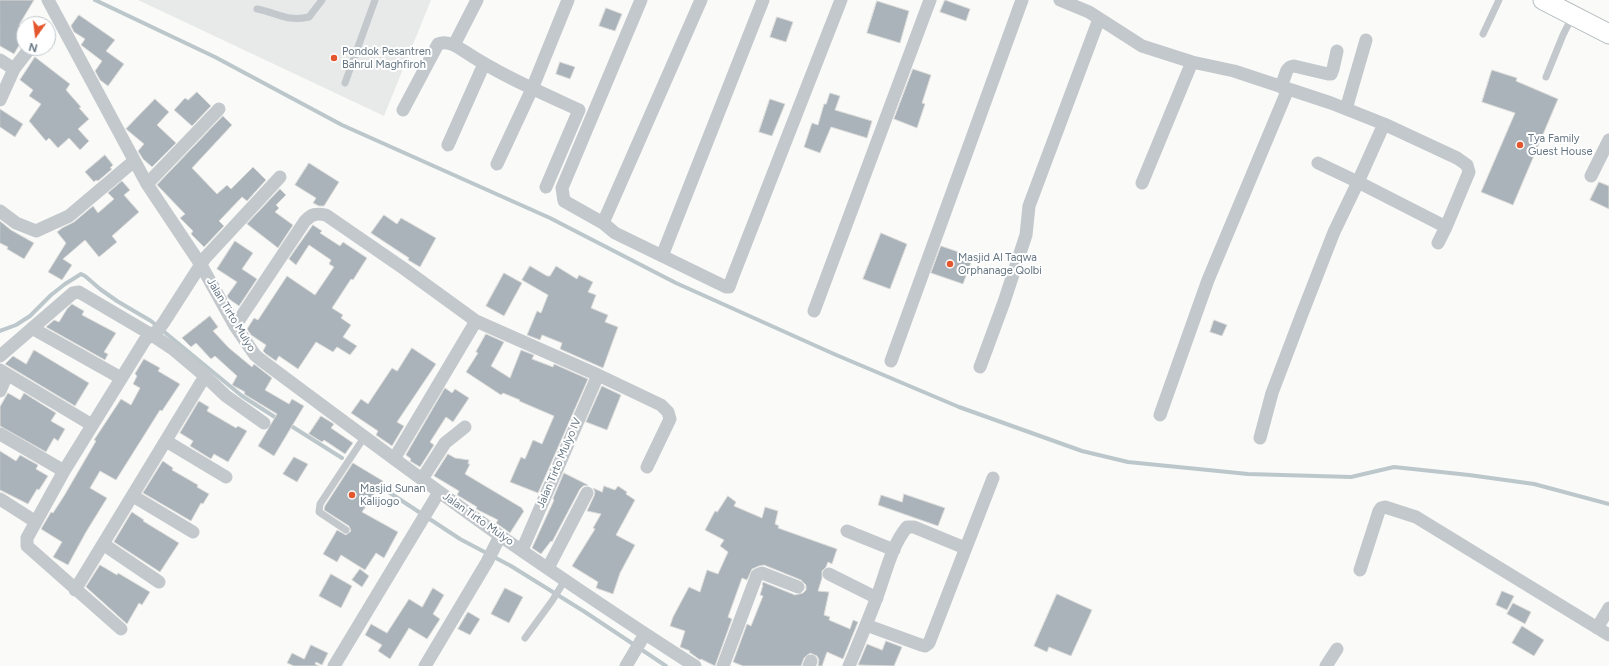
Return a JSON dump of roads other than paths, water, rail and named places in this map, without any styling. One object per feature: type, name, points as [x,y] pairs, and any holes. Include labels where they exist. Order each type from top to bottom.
[{"type":"main road","points":[[1543,0],[1566,8],[1609,34]]},
{"type":"street","name":"Jalan Tirto Mulyo","points":[[48,0],[147,184],[201,265],[235,326],[255,354],[261,360],[439,492],[500,536],[548,568],[562,584],[640,642],[695,666]]},
{"type":"street","points":[[454,45],[477,0]]},
{"type":"street","points":[[497,164],[533,86],[568,0]]},
{"type":"street","points":[[641,0],[562,188],[564,201],[604,222],[615,233],[726,287],[729,287],[841,0]]},
{"type":"street","points":[[604,222],[702,0]]},
{"type":"street","points":[[662,256],[763,0]]},
{"type":"street","points":[[814,311],[930,0]]},
{"type":"street","points":[[891,361],[1022,0]]},
{"type":"street","points":[[1060,0],[1089,12],[1142,46],[1192,62],[1234,71],[1346,109],[1384,124],[1457,158],[1467,165],[1469,172],[1438,243]]},
{"type":"street","points":[[980,367],[1004,302],[1026,235],[1029,206],[1099,19]]},
{"type":"street","points":[[1346,109],[1366,40]]},
{"type":"street","points":[[403,110],[438,44],[442,42],[454,45],[484,64],[533,86],[579,110],[546,187]]},
{"type":"street","points":[[1160,415],[1208,280],[1285,88],[1287,70],[1294,66],[1331,74],[1334,69],[1337,51]]},
{"type":"street","points":[[0,100],[14,69],[24,56]]},
{"type":"street","points":[[0,60],[14,69]]},
{"type":"street","points":[[1142,183],[1192,62]]},
{"type":"street","points":[[448,145],[484,64]]},
{"type":"street","points":[[147,184],[219,109]]},
{"type":"street","points":[[1260,438],[1272,393],[1334,232],[1384,124]]},
{"type":"street","points":[[1591,176],[1609,140]]},
{"type":"street","points":[[0,211],[16,223],[36,231],[69,216],[134,161]]},
{"type":"street","points":[[1318,163],[1446,227]]},
{"type":"street","points":[[121,629],[75,590],[27,546],[27,538],[64,471],[145,340],[158,329],[201,265],[224,237],[280,177]]},
{"type":"street","points":[[235,326],[305,221],[311,215],[318,213],[326,216],[403,268],[476,321],[598,375],[661,405],[668,412],[670,419],[647,467]]},
{"type":"street","points":[[0,356],[73,293],[79,292],[158,329],[173,349],[226,396],[264,423]]},
{"type":"street","points":[[394,458],[476,321]]},
{"type":"street","points":[[32,328],[121,378]]},
{"type":"street","points":[[0,391],[4,372],[92,425]]},
{"type":"street","name":"Jalan Tirto Mulyo IV","points":[[522,550],[598,375]]},
{"type":"street","points":[[75,590],[205,376]]},
{"type":"street","points":[[422,479],[445,443],[465,427]]},
{"type":"street","points":[[0,434],[64,471]]},
{"type":"street","points":[[166,441],[226,477]]},
{"type":"street","points":[[866,625],[921,645],[925,646],[929,643],[993,478]]},
{"type":"street","points":[[334,666],[439,492]]},
{"type":"street","points":[[548,568],[587,493]]},
{"type":"street","points":[[133,496],[193,532]]},
{"type":"street","points":[[0,499],[36,522]]},
{"type":"street","points":[[1360,570],[1378,511],[1385,507],[1416,517],[1609,635]]},
{"type":"street","points":[[849,666],[877,598],[894,550],[901,534],[907,527],[914,528],[965,548]]},
{"type":"street","points":[[847,531],[894,550]]},
{"type":"street","points":[[425,666],[487,562],[500,536]]},
{"type":"street","points":[[103,544],[159,582]]},
{"type":"street","points":[[723,666],[757,575],[762,573],[798,587]]},
{"type":"street","points":[[829,574],[877,598]]},
{"type":"street","points":[[1597,628],[1609,608]]},
{"type":"street","points":[[626,666],[640,642]]},
{"type":"street","points":[[1326,666],[1337,649]]},
{"type":"lane","points":[[257,9],[284,18],[297,20],[309,17],[322,0]]},
{"type":"lane","points":[[345,83],[376,0]]},
{"type":"lane","points":[[1483,34],[1499,0]]},
{"type":"lane","points":[[1546,77],[1563,35],[1566,8]]},
{"type":"lane","points":[[346,530],[319,512],[318,509],[365,436]]},
{"type":"lane","points":[[525,638],[554,598],[562,584]]},
{"type":"waterway","points":[[95,0],[215,57],[342,125],[550,218],[676,283],[834,354],[959,407],[1082,451],[1128,462],[1248,474],[1351,477],[1394,467],[1534,484],[1609,504]]},
{"type":"waterway","points":[[0,331],[16,325],[30,316],[51,295],[81,274],[117,301],[151,321],[242,396],[278,419]]},
{"type":"waterway","points":[[288,424],[342,458]]},
{"type":"waterway","points":[[381,487],[460,539],[511,566],[585,612],[666,666]]},
{"type":"place","name":"Pondok Pesantren Bahrul Maghfiroh","points":[[334,58]]},
{"type":"place","name":"Tya Family Guest House","points":[[1520,145]]},
{"type":"place","name":"Masjid Al Taqwa Orphanage Qolbi","points":[[950,264]]},
{"type":"place","name":"Masjid Sunan Kalijogo","points":[[352,495]]}]
